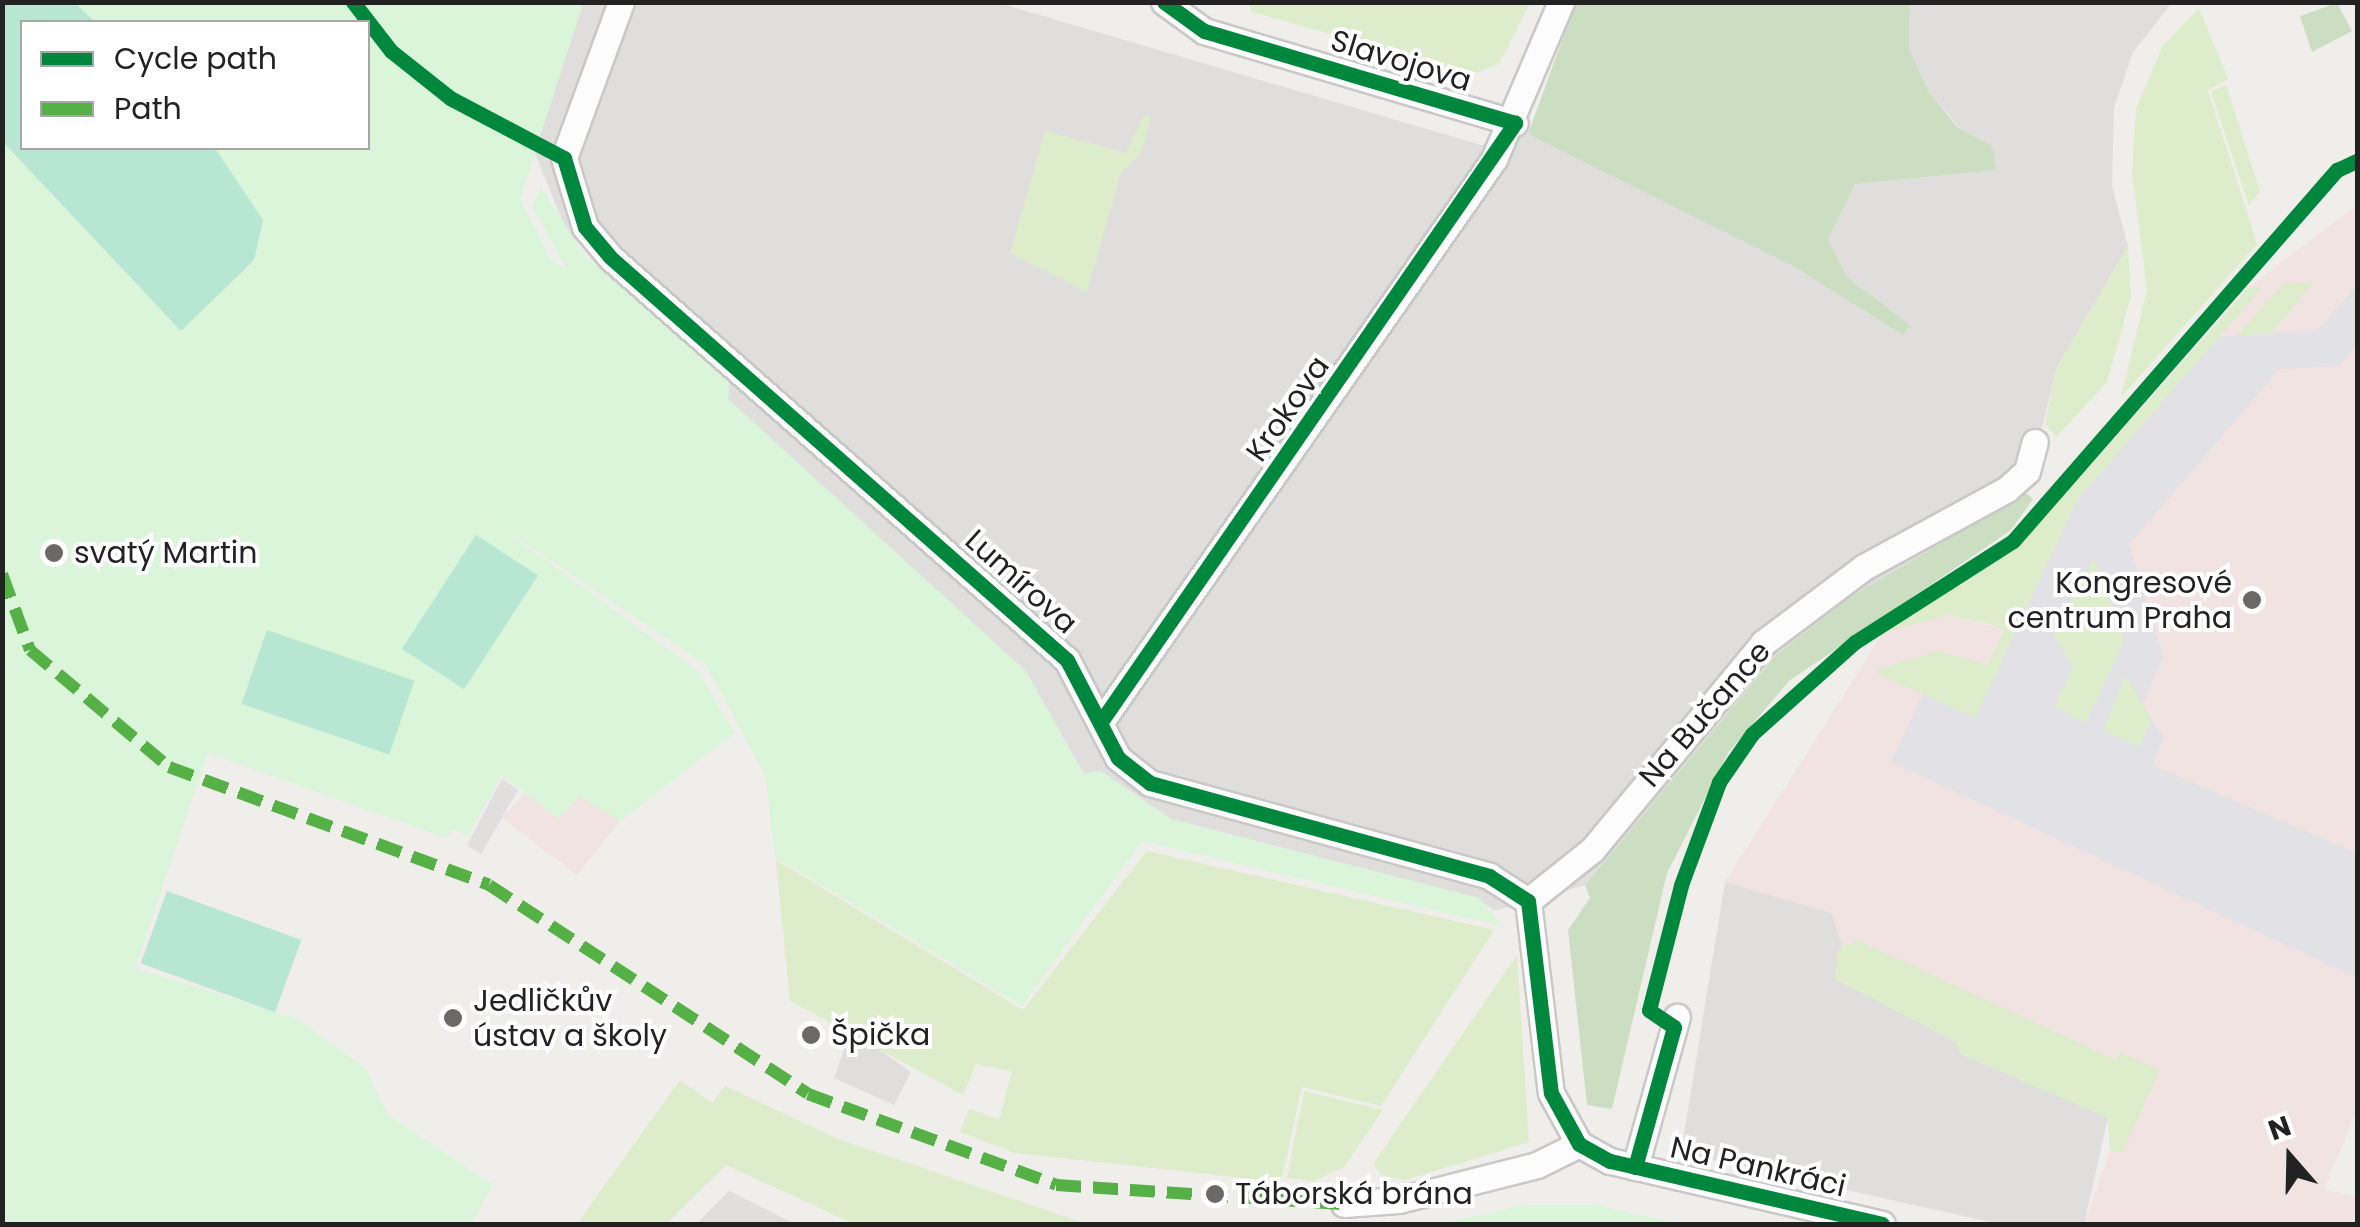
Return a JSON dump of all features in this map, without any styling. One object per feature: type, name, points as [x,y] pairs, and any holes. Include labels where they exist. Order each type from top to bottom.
[{"type":"street","name":"Lumírova","points":[[621,2],[564,158],[585,227],[1067,660],[1118,758],[1150,783],[1489,876],[1528,901]]},
{"type":"street","name":"Slavojova","points":[[1164,2],[1204,31],[1515,123]]},
{"type":"street","name":"Krokova","points":[[1100,723],[1515,123],[1561,2]]},
{"type":"street","name":"Na Bučance","points":[[1528,901],[1592,850],[1763,642],[1864,567],[2018,481],[2035,442]]},
{"type":"street","points":[[1344,1204],[1399,1200],[1537,1165],[1578,1144],[1550,1093],[1528,901]]},
{"type":"street","points":[[1635,1167],[1677,1017]]},
{"type":"street","name":"Na Pankráci","points":[[1578,1144],[1635,1167],[1882,1224]]},
{"type":"shaded area","points":[[583,3],[999,3],[1481,145],[1528,134],[1791,265],[1903,335],[1909,325],[1848,278],[1828,238],[1855,184],[1995,170],[1929,92],[1909,49],[1910,3],[2172,3],[2133,52],[2114,107],[2112,186],[2128,246],[2057,367],[2026,493],[1847,599],[1775,656],[1585,885],[1494,911],[1478,898],[1171,819],[1101,771],[1084,774],[728,399],[730,379],[567,232],[534,151]]},
{"type":"shaded area","points":[[2357,205],[2358,1108],[2324,1189],[2357,1197],[2357,1224],[2084,1224],[2110,1151],[2108,1118],[1848,965],[1832,913],[1725,882],[1883,633],[1947,615],[2004,629],[2066,496],[2248,288]]},
{"type":"shaded area","points":[[2357,285],[2357,345],[2339,366],[2280,369],[2129,544],[2163,657],[2142,705],[2126,675],[2103,730],[2139,747],[2152,720],[2164,738],[2152,765],[2357,853],[2357,978],[1891,762],[1923,694],[1975,718],[2077,500],[2219,337],[2318,330]],"holes":[[[2094,558],[2124,641],[2086,723],[2054,707],[2073,668],[2054,635]]]},
{"type":"shaded area","points":[[648,658],[697,759],[620,821],[577,875],[502,818]]},
{"type":"shaded area","points":[[502,778],[518,790],[481,854],[467,846]]},
{"type":"shaded area","points":[[1725,882],[1832,913],[2108,1118],[2084,1224],[1999,1224],[1681,1153]]},
{"type":"shaded area","points":[[851,1030],[911,1072],[894,1105],[834,1078]]},
{"type":"shaded area","points":[[729,1191],[795,1224],[696,1224]]},
{"type":"green space","points":[[3,2],[75,3],[93,20],[20,20],[20,150],[216,150],[263,220],[254,260],[181,331],[3,142]]},
{"type":"green space","points":[[1248,2],[1530,3],[1499,64],[1473,74],[1252,12]]},
{"type":"green space","points":[[1576,2],[1910,3],[1909,49],[1929,92],[1957,127],[1992,146],[1996,170],[1855,184],[1828,239],[1848,278],[1910,325],[1903,335],[1791,265],[1528,134]]},
{"type":"green space","points":[[75,3],[583,3],[520,199],[550,258],[567,270],[532,206],[541,187],[584,255],[730,379],[728,399],[1026,671],[1084,774],[1101,771],[1171,819],[1479,898],[1503,926],[1142,841],[1022,1006],[775,857],[765,775],[706,665],[483,515],[697,670],[735,733],[620,821],[579,796],[559,819],[502,775],[468,836],[453,829],[446,838],[208,753],[135,968],[298,1019],[365,1068],[387,1114],[493,1185],[471,1224],[3,1224],[3,142],[181,331],[263,220],[216,150],[370,150],[370,20],[93,20]]},
{"type":"green space","points":[[2337,3],[2352,31],[2312,52],[2300,16]]},
{"type":"green space","points":[[2199,8],[2228,79],[2208,90],[2257,244],[2121,397],[2147,290],[2132,173],[2136,109],[2162,47]]},
{"type":"green space","points":[[2226,85],[2260,191],[2249,206],[2211,91]]},
{"type":"green space","points":[[1144,115],[1151,117],[1141,153],[1121,173],[1087,292],[1010,253],[1045,131],[1126,153]]},
{"type":"green space","points":[[2128,246],[2131,296],[2107,382],[2056,437],[2045,423],[2057,367]]},
{"type":"green space","points":[[2314,282],[2270,334],[2237,336],[2283,284]]},
{"type":"green space","points":[[2263,287],[2077,500],[1975,719],[1873,671],[1939,651],[1988,665],[2004,630],[1987,623],[1947,615],[1883,633],[2028,536],[2248,288]]},
{"type":"green space","points":[[2026,493],[2033,499],[2011,530],[1789,681],[1728,753],[1667,873],[1612,1109],[1587,1105],[1568,930],[1590,898],[1585,885],[1775,656],[1847,599]]},
{"type":"green space","points":[[476,535],[538,575],[464,689],[402,649]]},
{"type":"green space","points":[[2094,558],[2124,641],[2086,723],[2054,707],[2073,668],[2054,635]]},
{"type":"green space","points":[[267,630],[415,681],[389,755],[242,704]]},
{"type":"green space","points":[[2126,675],[2152,720],[2139,748],[2102,730]]},
{"type":"green space","points":[[1147,851],[1494,930],[1381,1106],[1302,1087],[1281,1182],[1015,1153],[960,1132],[969,1109],[999,1119],[1012,1072],[976,1064],[963,1095],[790,1001],[776,860],[1023,1010]]},
{"type":"green space","points":[[167,891],[301,940],[275,1012],[141,963]]},
{"type":"green space","points":[[1857,940],[2116,1060],[2120,1052],[2160,1070],[2122,1153],[2110,1151],[2108,1118],[1960,1054],[1957,1043],[1835,979],[1838,949]]},
{"type":"green space","points":[[1517,955],[1529,1142],[1405,1180],[1381,1175],[1373,1164]]},
{"type":"green space","points":[[680,1080],[712,1103],[725,1086],[838,1139],[1087,1224],[854,1224],[726,1165],[666,1224],[577,1224]]},
{"type":"green space","points":[[1304,1091],[1383,1110],[1344,1167],[1314,1181],[1287,1178]]},
{"type":"green space","points":[[1525,1205],[1594,1205],[1683,1224],[1438,1224]]},
{"type":"marked path","points":[[2,574],[30,650],[169,767],[489,885],[808,1094],[1056,1185],[1344,1204]]},
{"type":"cycle path","points":[[353,2],[367,20]]},
{"type":"cycle path","points":[[1100,723],[1515,123],[1204,31],[1164,2]]},
{"type":"cycle path","points":[[370,24],[391,51],[450,98],[564,158],[585,227],[610,257],[1067,660],[1118,758],[1150,783],[1489,876],[1528,901],[1551,1093],[1579,1144],[1610,1161],[1882,1224]]},
{"type":"cycle path","points":[[1635,1167],[1674,1027],[1649,1010],[1681,885],[1719,782],[1752,734],[1855,642],[2013,541],[2337,170],[2358,160]]},
{"type":"place","name":"svatý Martin","points":[[54,553]]},
{"type":"place","name":"Kongresové centrum Praha","points":[[2252,600]]},
{"type":"place","name":"Jedličkův ústav a školy","points":[[453,1018]]},
{"type":"place","name":"Špička","points":[[811,1035]]},
{"type":"place","name":"Táborská brána","points":[[1215,1194]]}]
